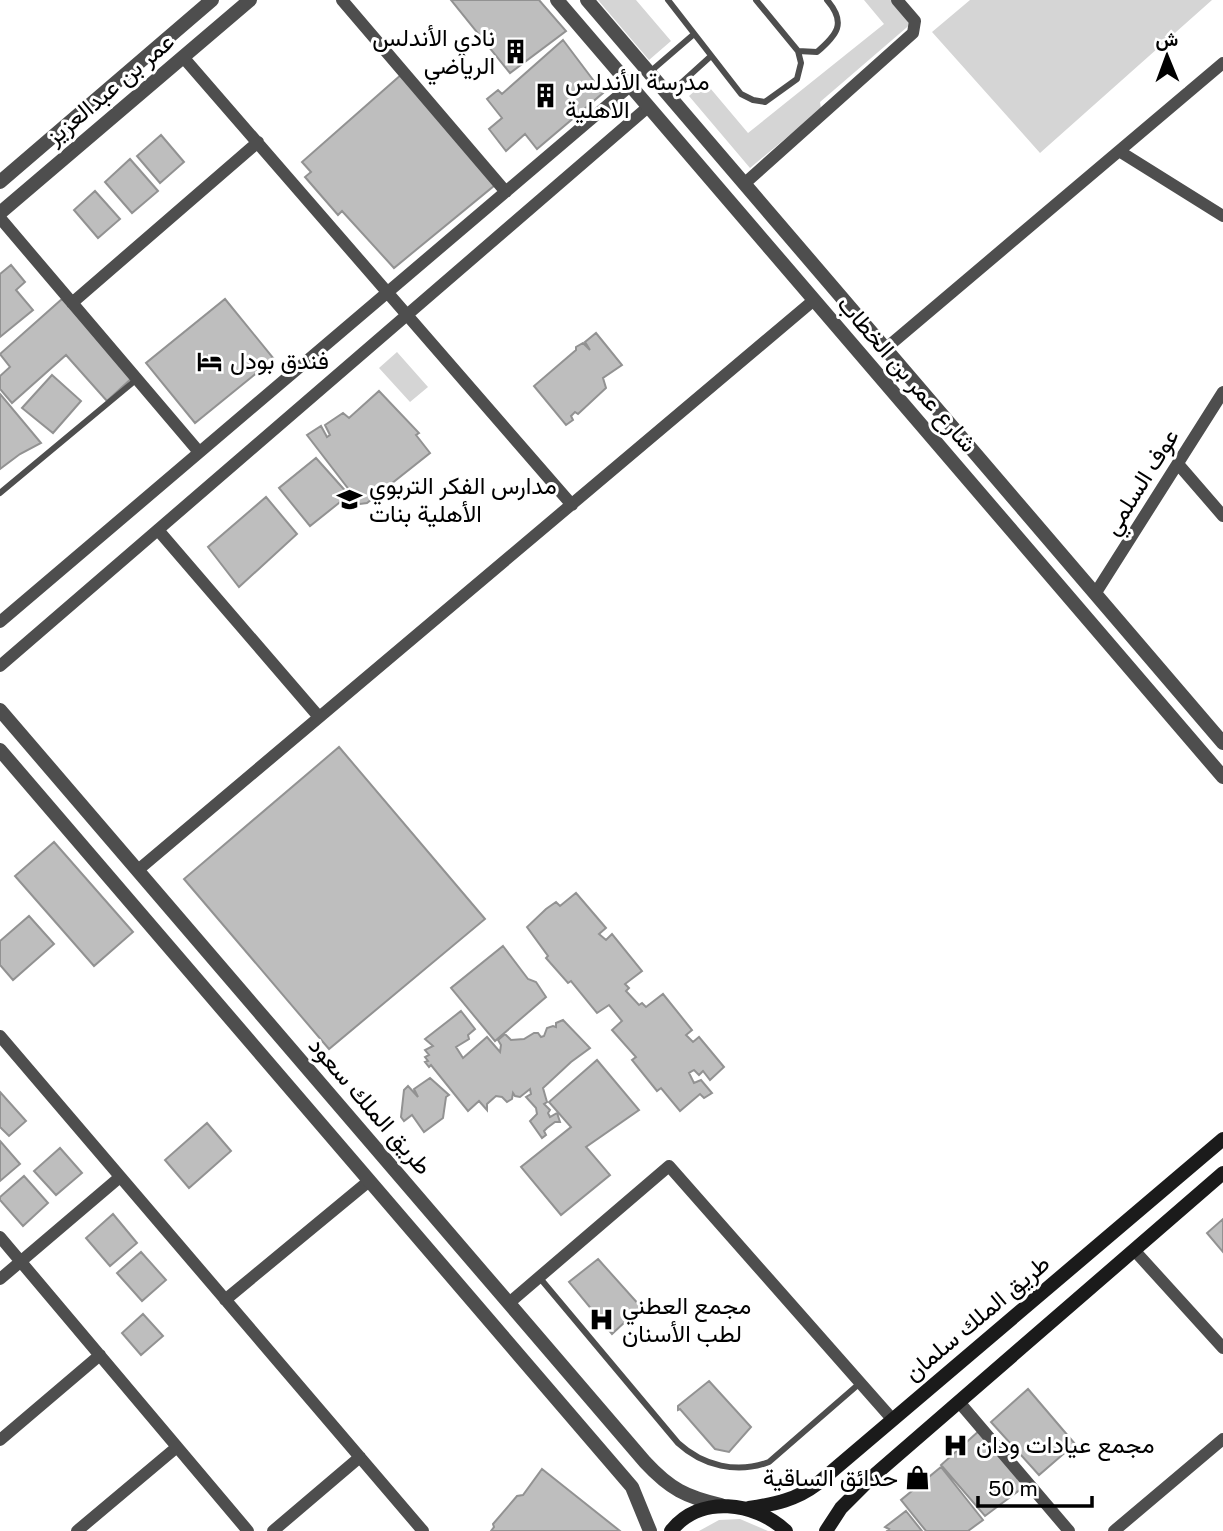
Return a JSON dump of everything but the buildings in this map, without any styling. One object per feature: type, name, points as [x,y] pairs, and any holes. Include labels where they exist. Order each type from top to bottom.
[{"type":"main road","name":"طريق الملك سلمان","points":[[749,1508],[801,1496],[1223,1139]]},
{"type":"main road","name":"طريق الملك سلمان","points":[[826,1531],[848,1500],[1223,1173]]},
{"type":"main road","points":[[671,1531],[698,1512],[723,1506],[749,1508],[773,1519],[786,1531]]},
{"type":"street","name":"عمر بن عبدالعزيز","points":[[0,182],[212,0]]},
{"type":"street","name":"عمر بن عبدالعزيز","points":[[0,216],[250,0]]},
{"type":"street","points":[[342,0],[506,192]]},
{"type":"street","name":"شارع عمر بن الخطاب","points":[[557,0],[1223,777]]},
{"type":"street","name":"شارع عمر بن الخطاب","points":[[587,0],[1223,743]]},
{"type":"street","points":[[744,184],[913,33],[915,21],[897,0]]},
{"type":"street","points":[[183,57],[572,505]]},
{"type":"street","points":[[885,349],[1223,63]]},
{"type":"street","points":[[0,622],[630,86]]},
{"type":"street","points":[[0,666],[648,107]]},
{"type":"street","points":[[72,303],[258,142]]},
{"type":"street","points":[[1119,151],[1223,216]]},
{"type":"street","points":[[0,216],[200,452]]},
{"type":"street","points":[[138,870],[814,300]]},
{"type":"street","name":"عوف السلمي","points":[[1096,594],[1223,393]]},
{"type":"street","points":[[1178,464],[1223,516]]},
{"type":"street","points":[[158,530],[319,717]]},
{"type":"street","name":"طريق الملك سعود","points":[[0,710],[657,1475],[675,1490],[723,1506]]},
{"type":"street","name":"طريق الملك سعود","points":[[0,750],[632,1487],[650,1531]]},
{"type":"street","points":[[0,1037],[423,1531]]},
{"type":"street","points":[[509,1303],[669,1166],[893,1420]]},
{"type":"street","points":[[0,1279],[120,1177]]},
{"type":"street","points":[[225,1300],[369,1181]]},
{"type":"street","points":[[0,1237],[248,1531]]},
{"type":"street","points":[[1134,1250],[1223,1348]]},
{"type":"street","points":[[0,1440],[100,1355]]},
{"type":"street","points":[[959,1402],[1069,1531]]},
{"type":"street","points":[[1114,1531],[1223,1439]]},
{"type":"street","points":[[77,1531],[177,1447]]},
{"type":"street","points":[[273,1531],[360,1457]]},
{"type":"lane","points":[[668,0],[741,94],[765,102],[797,79],[801,64],[798,51],[756,0]]},
{"type":"lane","points":[[798,51],[817,52],[832,40],[839,24],[835,10],[827,0]]},
{"type":"lane","points":[[649,73],[694,34]]},
{"type":"lane","points":[[668,95],[711,56]]},
{"type":"lane","points":[[0,493],[137,379]]},
{"type":"lane","points":[[539,1277],[678,1443],[700,1458],[723,1466],[750,1469],[769,1462],[860,1383]]},
{"type":"shaded area","points":[[598,0],[636,0],[671,41],[649,60]]},
{"type":"shaded area","points":[[864,0],[895,0],[913,22],[820,102],[821,109],[750,168],[689,96],[705,82],[748,133],[884,24]]},
{"type":"shaded area","points":[[970,0],[1212,0],[1040,153],[932,32]]},
{"type":"shaded area","points":[[397,352],[428,387],[410,402],[379,368]]},
{"type":"shaded area","points":[[740,1519],[768,1531],[699,1531],[719,1520]]},
{"type":"place","name":"نادي الأندلس الرياضي","points":[[515,52]]},
{"type":"place","name":"مدرسة الأندلس الاهلية","points":[[545,96]]},
{"type":"place","name":"فندق بودل","points":[[210,361]]},
{"type":"place","name":"مدارس الفكر التربوي الأهلية بنات","points":[[349,500]]},
{"type":"place","name":"مجمع العطني لطب الأسنان","points":[[602,1320]]},
{"type":"place","name":"مجمع عيادات ودان","points":[[956,1445]]},
{"type":"place","name":"حدائق الساقية","points":[[918,1478]]}]
